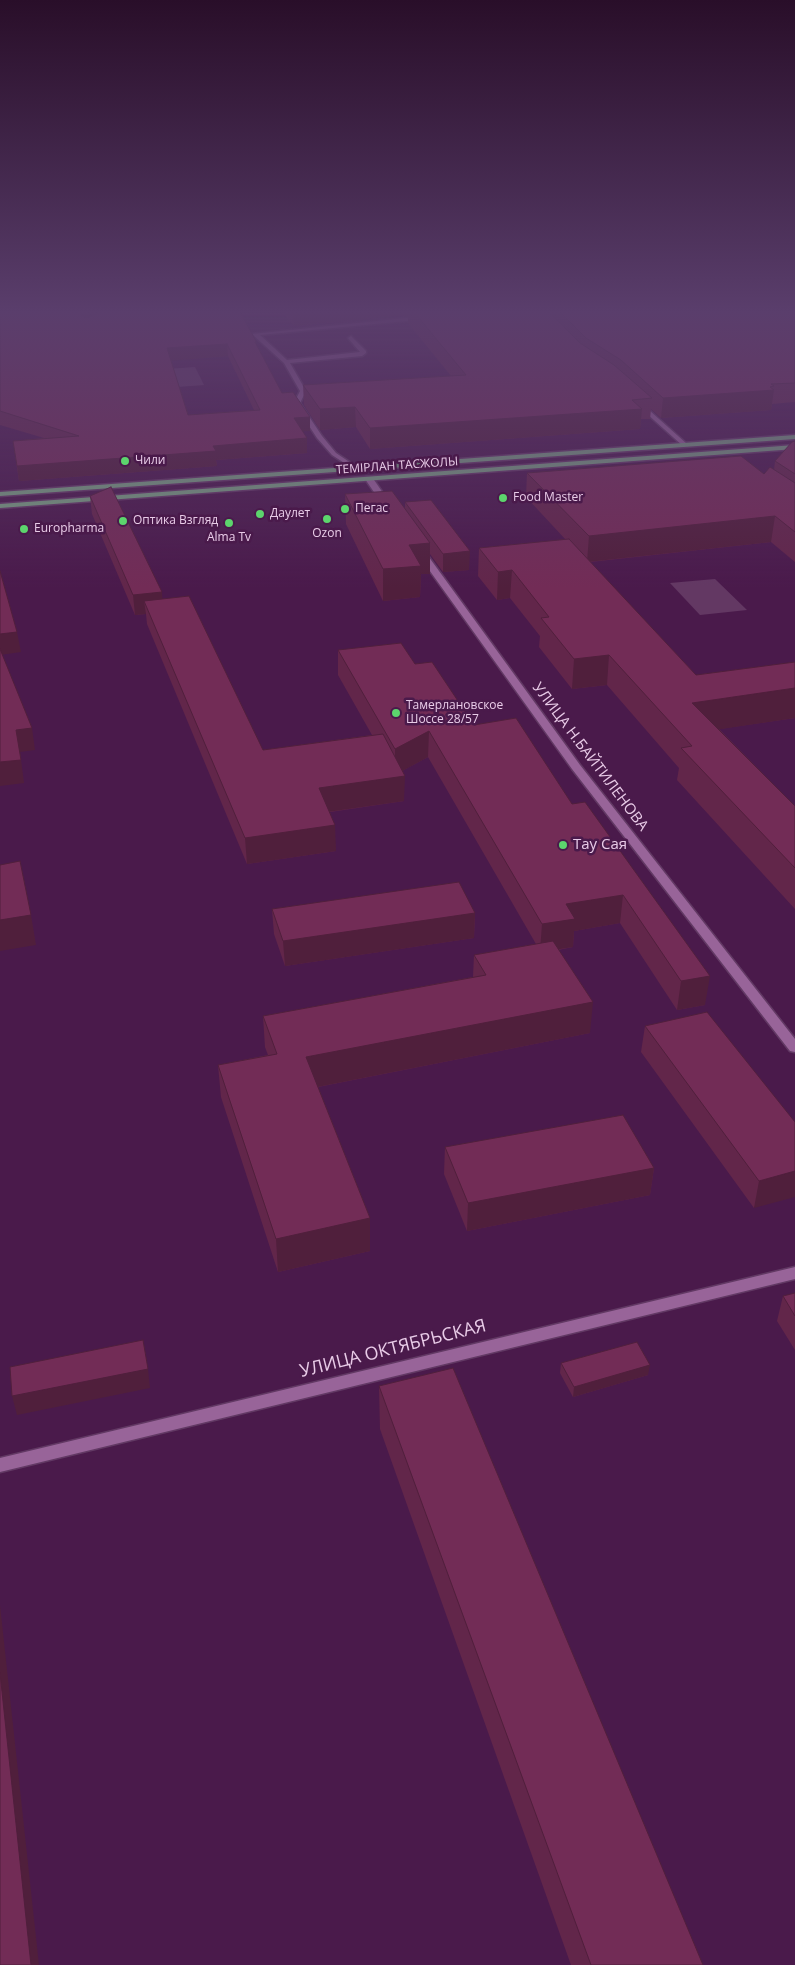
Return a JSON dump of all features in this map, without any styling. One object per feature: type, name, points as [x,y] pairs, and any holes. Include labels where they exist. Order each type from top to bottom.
[{"type":"main road","name":"ТЕМІРЛАН ТАСЖОЛЫ","points":[[0,494],[795,437]]},
{"type":"main road","name":"ТЕМІРЛАН ТАСЖОЛЫ","points":[[0,506],[795,447]]},
{"type":"street","points":[[297,404],[319,437],[334,454],[356,468]]},
{"type":"street","points":[[639,404],[685,445]]},
{"type":"street","points":[[715,453],[722,458]]},
{"type":"street","points":[[369,479],[396,517]]},
{"type":"street","name":"УЛИЦА Н.БАЙТИЛЕНОВА","points":[[413,541],[576,767],[795,1048]]},
{"type":"street","name":"УЛИЦА ОКТЯБРЬСКАЯ","points":[[0,1465],[795,1273]]},
{"type":"shaded area","points":[[715,579],[747,610],[700,615],[670,583]]},
{"type":"building","points":[[0,404],[184,404],[188,415],[260,410],[257,404],[301,404],[310,417],[294,418],[307,438],[213,446],[216,451],[17,466],[13,441],[79,436],[0,411]]},
{"type":"building","points":[[316,404],[636,404],[642,409],[370,428],[355,407],[320,409]]},
{"type":"building","points":[[795,441],[795,474],[775,461]]},
{"type":"building","points":[[741,456],[764,474],[770,467],[795,483],[795,532],[775,516],[589,536],[527,473]]},
{"type":"building","points":[[111,487],[162,592],[133,595],[90,496]]},
{"type":"building","points":[[392,491],[430,543],[409,545],[421,566],[383,569],[345,494]]},
{"type":"building","points":[[431,500],[470,551],[443,554],[405,502]]},
{"type":"building","points":[[569,539],[696,675],[795,662],[795,688],[692,703],[795,806],[795,868],[681,748],[692,746],[609,655],[574,659],[541,618],[549,617],[512,570],[498,572],[479,548]]},
{"type":"building","points":[[0,571],[17,632],[0,634]]},
{"type":"building","points":[[189,596],[263,750],[383,734],[405,776],[319,788],[335,825],[245,838],[144,601]]},
{"type":"building","points":[[401,643],[415,664],[432,662],[474,725],[516,718],[572,804],[585,802],[710,976],[681,981],[623,895],[566,904],[575,919],[542,924],[429,731],[395,749],[338,650]]},
{"type":"building","points":[[0,649],[32,728],[16,730],[21,760],[0,762]]},
{"type":"building","points":[[20,861],[31,915],[0,920],[0,865]]},
{"type":"building","points":[[459,882],[475,913],[283,941],[272,909]]},
{"type":"building","points":[[553,941],[593,1002],[306,1057],[370,1218],[276,1239],[218,1065],[277,1054],[263,1016],[486,975],[474,955]]},
{"type":"building","points":[[707,1012],[795,1122],[795,1171],[759,1181],[645,1026]]},
{"type":"building","points":[[623,1115],[654,1168],[468,1203],[445,1147]]},
{"type":"building","points":[[795,1293],[795,1316],[783,1296]]},
{"type":"building","points":[[143,1340],[148,1369],[12,1396],[10,1367]]},
{"type":"building","points":[[637,1342],[650,1365],[574,1387],[561,1363]]},
{"type":"building","points":[[453,1368],[703,1965],[591,1965],[379,1386]]},
{"type":"building","points":[[0,1673],[31,1965],[0,1965]]},
{"type":"place","name":"Чили","points":[[125,461]]},
{"type":"place","name":"Food Master","points":[[503,498]]},
{"type":"place","name":"Пегас","points":[[345,509]]},
{"type":"place","name":"Даулет","points":[[260,514]]},
{"type":"place","name":"Ozon","points":[[327,519]]},
{"type":"place","name":"Оптика Взгляд","points":[[123,521]]},
{"type":"place","name":"Alma Tv","points":[[229,523]]},
{"type":"place","name":"Europharma","points":[[24,529]]},
{"type":"place","name":"Тамерлановское Шоссе 28/57","points":[[396,713]]},
{"type":"place","name":"Тау Сая","points":[[563,845]]}]
